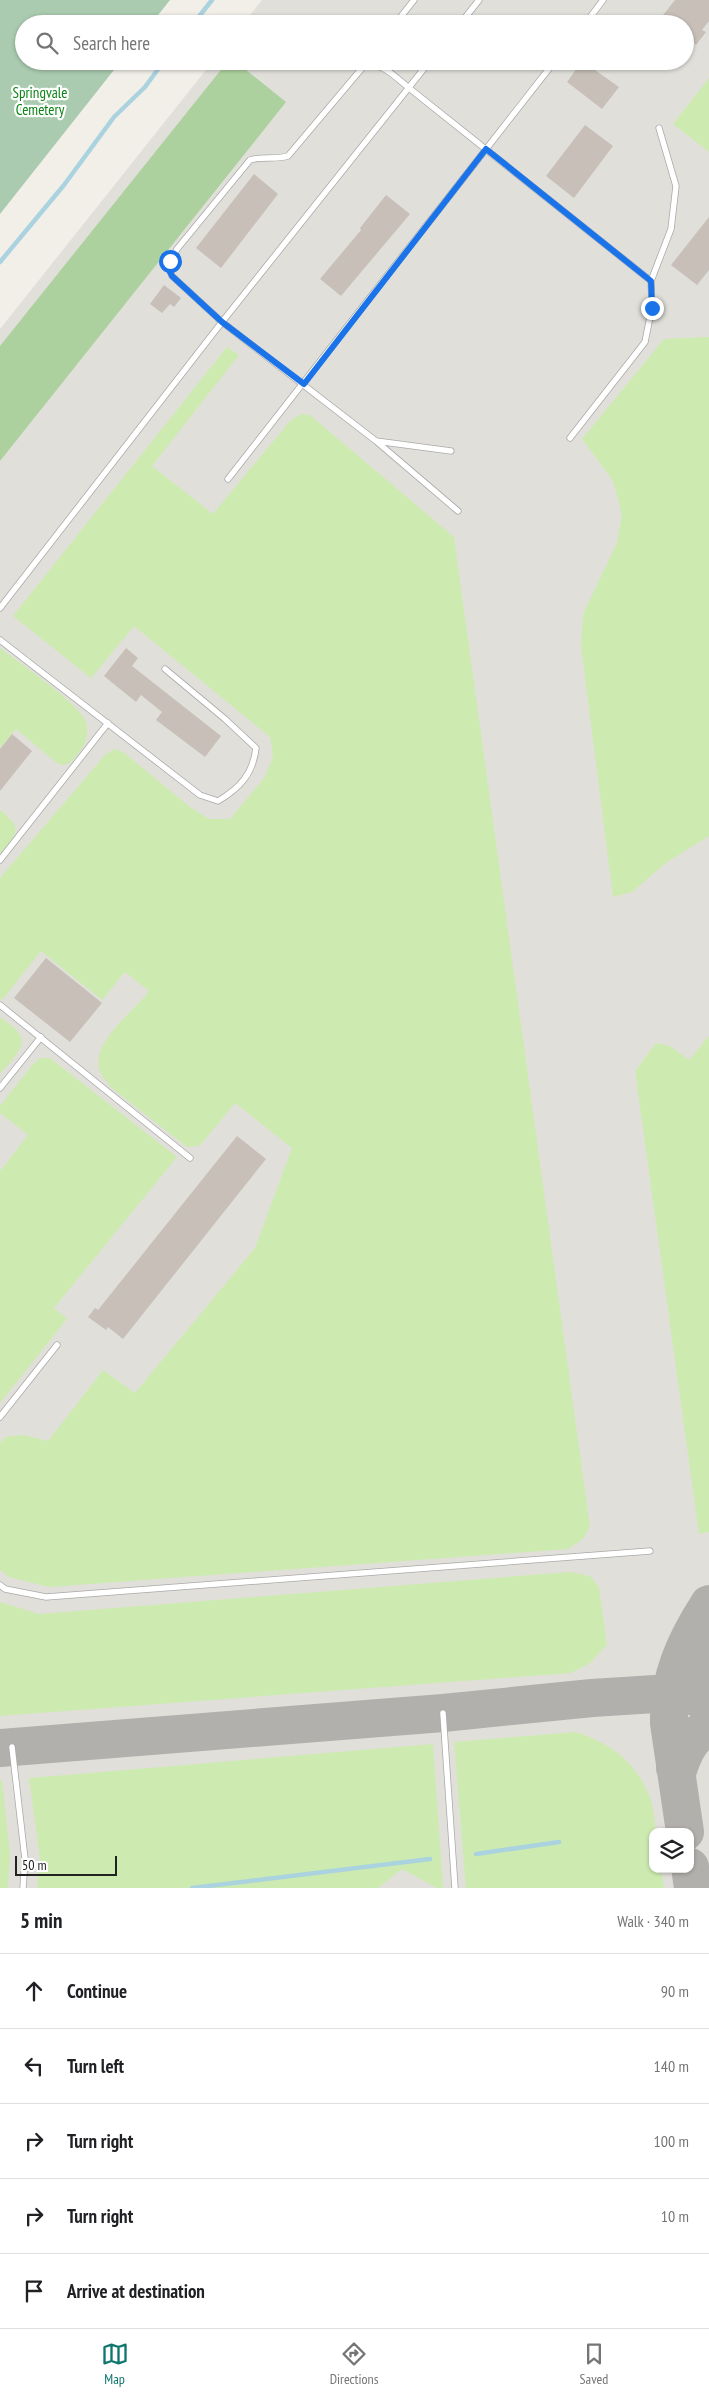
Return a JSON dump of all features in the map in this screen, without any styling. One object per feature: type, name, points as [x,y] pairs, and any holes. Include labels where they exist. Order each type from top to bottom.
[{"type":"lane","points":[[402,15],[414,0]]},
{"type":"lane","points":[[467,15],[479,0]]},
{"type":"lane","points":[[592,15],[603,0]]},
{"type":"lane","points":[[360,70],[288,156],[279,159],[259,157],[250,160],[177,250],[170,261],[169,270],[172,276],[222,322],[376,441],[458,511]]},
{"type":"lane","points":[[386,70],[651,281]]},
{"type":"lane","points":[[0,608],[222,322],[423,70]]},
{"type":"lane","points":[[228,479],[548,70]]},
{"type":"lane","points":[[570,438],[645,342],[652,308],[651,281],[671,229],[676,186],[659,128]]},
{"type":"lane","points":[[376,441],[451,451]]},
{"type":"lane","points":[[0,640],[200,795],[218,801],[232,792],[254,766],[256,748],[225,719],[165,669]]},
{"type":"lane","points":[[0,860],[108,723]]},
{"type":"lane","points":[[0,1005],[41,1036],[190,1158]]},
{"type":"lane","points":[[0,1088],[41,1036]]},
{"type":"lane","points":[[0,1417],[57,1345]]},
{"type":"lane","points":[[0,1585],[5,1589],[46,1597],[650,1551]]},
{"type":"lane","points":[[443,1713],[456,1888]]},
{"type":"lane","points":[[12,1747],[25,1859],[23,1888]]},
{"type":"shaded area","points":[[262,0],[709,0],[709,1888],[0,1888],[0,329],[206,70],[694,70],[694,15],[250,15]]},
{"type":"green space","name":"Springvale Cemetery","points":[[0,0],[170,0],[158,15],[15,15],[15,70],[114,70],[0,214]]},
{"type":"green space","points":[[221,70],[246,70],[286,102],[0,461],[0,346]]},
{"type":"green space","points":[[709,78],[709,152],[673,124]]},
{"type":"green space","points":[[709,337],[709,836],[667,862],[632,892],[613,897],[581,646],[583,614],[617,543],[622,514],[613,481],[582,439],[664,339]]},
{"type":"green space","points":[[227,347],[239,355],[152,466],[213,514],[290,421],[301,414],[310,415],[454,537],[590,1527],[583,1539],[568,1549],[49,1587],[9,1577],[0,1570],[0,1443],[5,1437],[23,1435],[48,1441],[103,1370],[135,1393],[255,1248],[292,1148],[235,1103],[203,1142],[198,1146],[187,1147],[109,1086],[101,1073],[98,1060],[102,1048],[109,1035],[149,991],[125,972],[102,1000],[41,951],[2,1000],[0,998],[0,878],[105,755],[114,749],[123,752],[190,807],[209,819],[230,819],[265,777],[273,756],[270,737],[134,626],[91,678],[13,616]]},
{"type":"green space","points":[[0,648],[60,693],[85,720],[87,735],[85,743],[69,763],[64,765],[58,764],[16,729],[0,748]]},
{"type":"green space","points":[[0,810],[13,822],[15,831],[11,841],[0,854]]},
{"type":"green space","points":[[0,1017],[19,1033],[21,1043],[16,1055],[0,1074]]},
{"type":"green space","points":[[709,1036],[709,1532],[699,1534],[635,1071],[656,1043],[670,1046],[689,1060]]},
{"type":"green space","points":[[40,1058],[50,1058],[177,1157],[54,1308],[67,1319],[0,1403],[0,1171],[28,1135],[0,1113],[0,1106],[33,1064]]},
{"type":"green space","points":[[569,1572],[590,1576],[599,1587],[607,1645],[590,1663],[571,1673],[0,1716],[0,1602],[39,1614]]},
{"type":"green space","points":[[575,1732],[588,1736],[611,1748],[631,1766],[646,1788],[652,1805],[656,1828],[649,1828],[649,1873],[662,1873],[664,1888],[466,1888],[454,1742]]},
{"type":"green space","points":[[433,1744],[443,1888],[437,1888],[402,1869],[378,1888],[37,1888],[40,1859],[29,1778]]},
{"type":"green space","points":[[0,1781],[2,1781],[10,1853],[8,1888],[0,1888]]},
{"type":"building","points":[[675,0],[709,0],[709,21],[702,30],[706,32],[696,45],[694,43],[694,15],[663,15]]},
{"type":"building","points":[[576,70],[595,70],[619,87],[602,109],[567,82]]},
{"type":"building","points":[[585,125],[613,146],[574,198],[546,176]]},
{"type":"building","points":[[254,174],[278,194],[221,268],[196,248]]},
{"type":"building","points":[[386,195],[410,214],[341,296],[320,279],[361,230],[360,228]]},
{"type":"building","points":[[709,217],[709,270],[697,285],[671,265]]},
{"type":"building","points":[[164,285],[181,298],[174,307],[170,304],[162,313],[150,304]]},
{"type":"building","points":[[126,648],[138,658],[132,666],[221,736],[205,757],[156,720],[162,712],[141,695],[136,702],[104,676]]},
{"type":"building","points":[[12,734],[32,751],[0,791],[0,749]]},
{"type":"building","points":[[46,958],[102,1003],[70,1042],[14,998]]},
{"type":"building","points":[[237,1136],[266,1159],[123,1339],[108,1327],[106,1330],[88,1317],[95,1308],[98,1310]]},
{"type":"waterway","points":[[200,15],[212,0]]},
{"type":"waterway","points":[[0,262],[64,185],[114,117],[145,87],[157,70]]},
{"type":"waterway","points":[[476,1854],[559,1842]]},
{"type":"waterway","points":[[192,1888],[430,1859]]},
{"type":"taxiway","points":[[684,1828],[669,1723],[669,1706],[671,1691],[680,1660],[692,1632],[709,1604]]},
{"type":"taxiway","points":[[706,1613],[701,1641],[703,1656],[709,1669]]},
{"type":"taxiway","points":[[0,1748],[443,1713],[592,1698],[671,1693],[709,1699]]},
{"type":"taxiway","points":[[675,1768],[677,1773],[692,1740],[709,1726]]},
{"type":"taxiway","points":[[691,1873],[693,1888]]},
{"type":"route","points":[[170,261],[169,270],[172,276],[222,322],[304,384],[486,149],[651,281],[652,308]]}]
